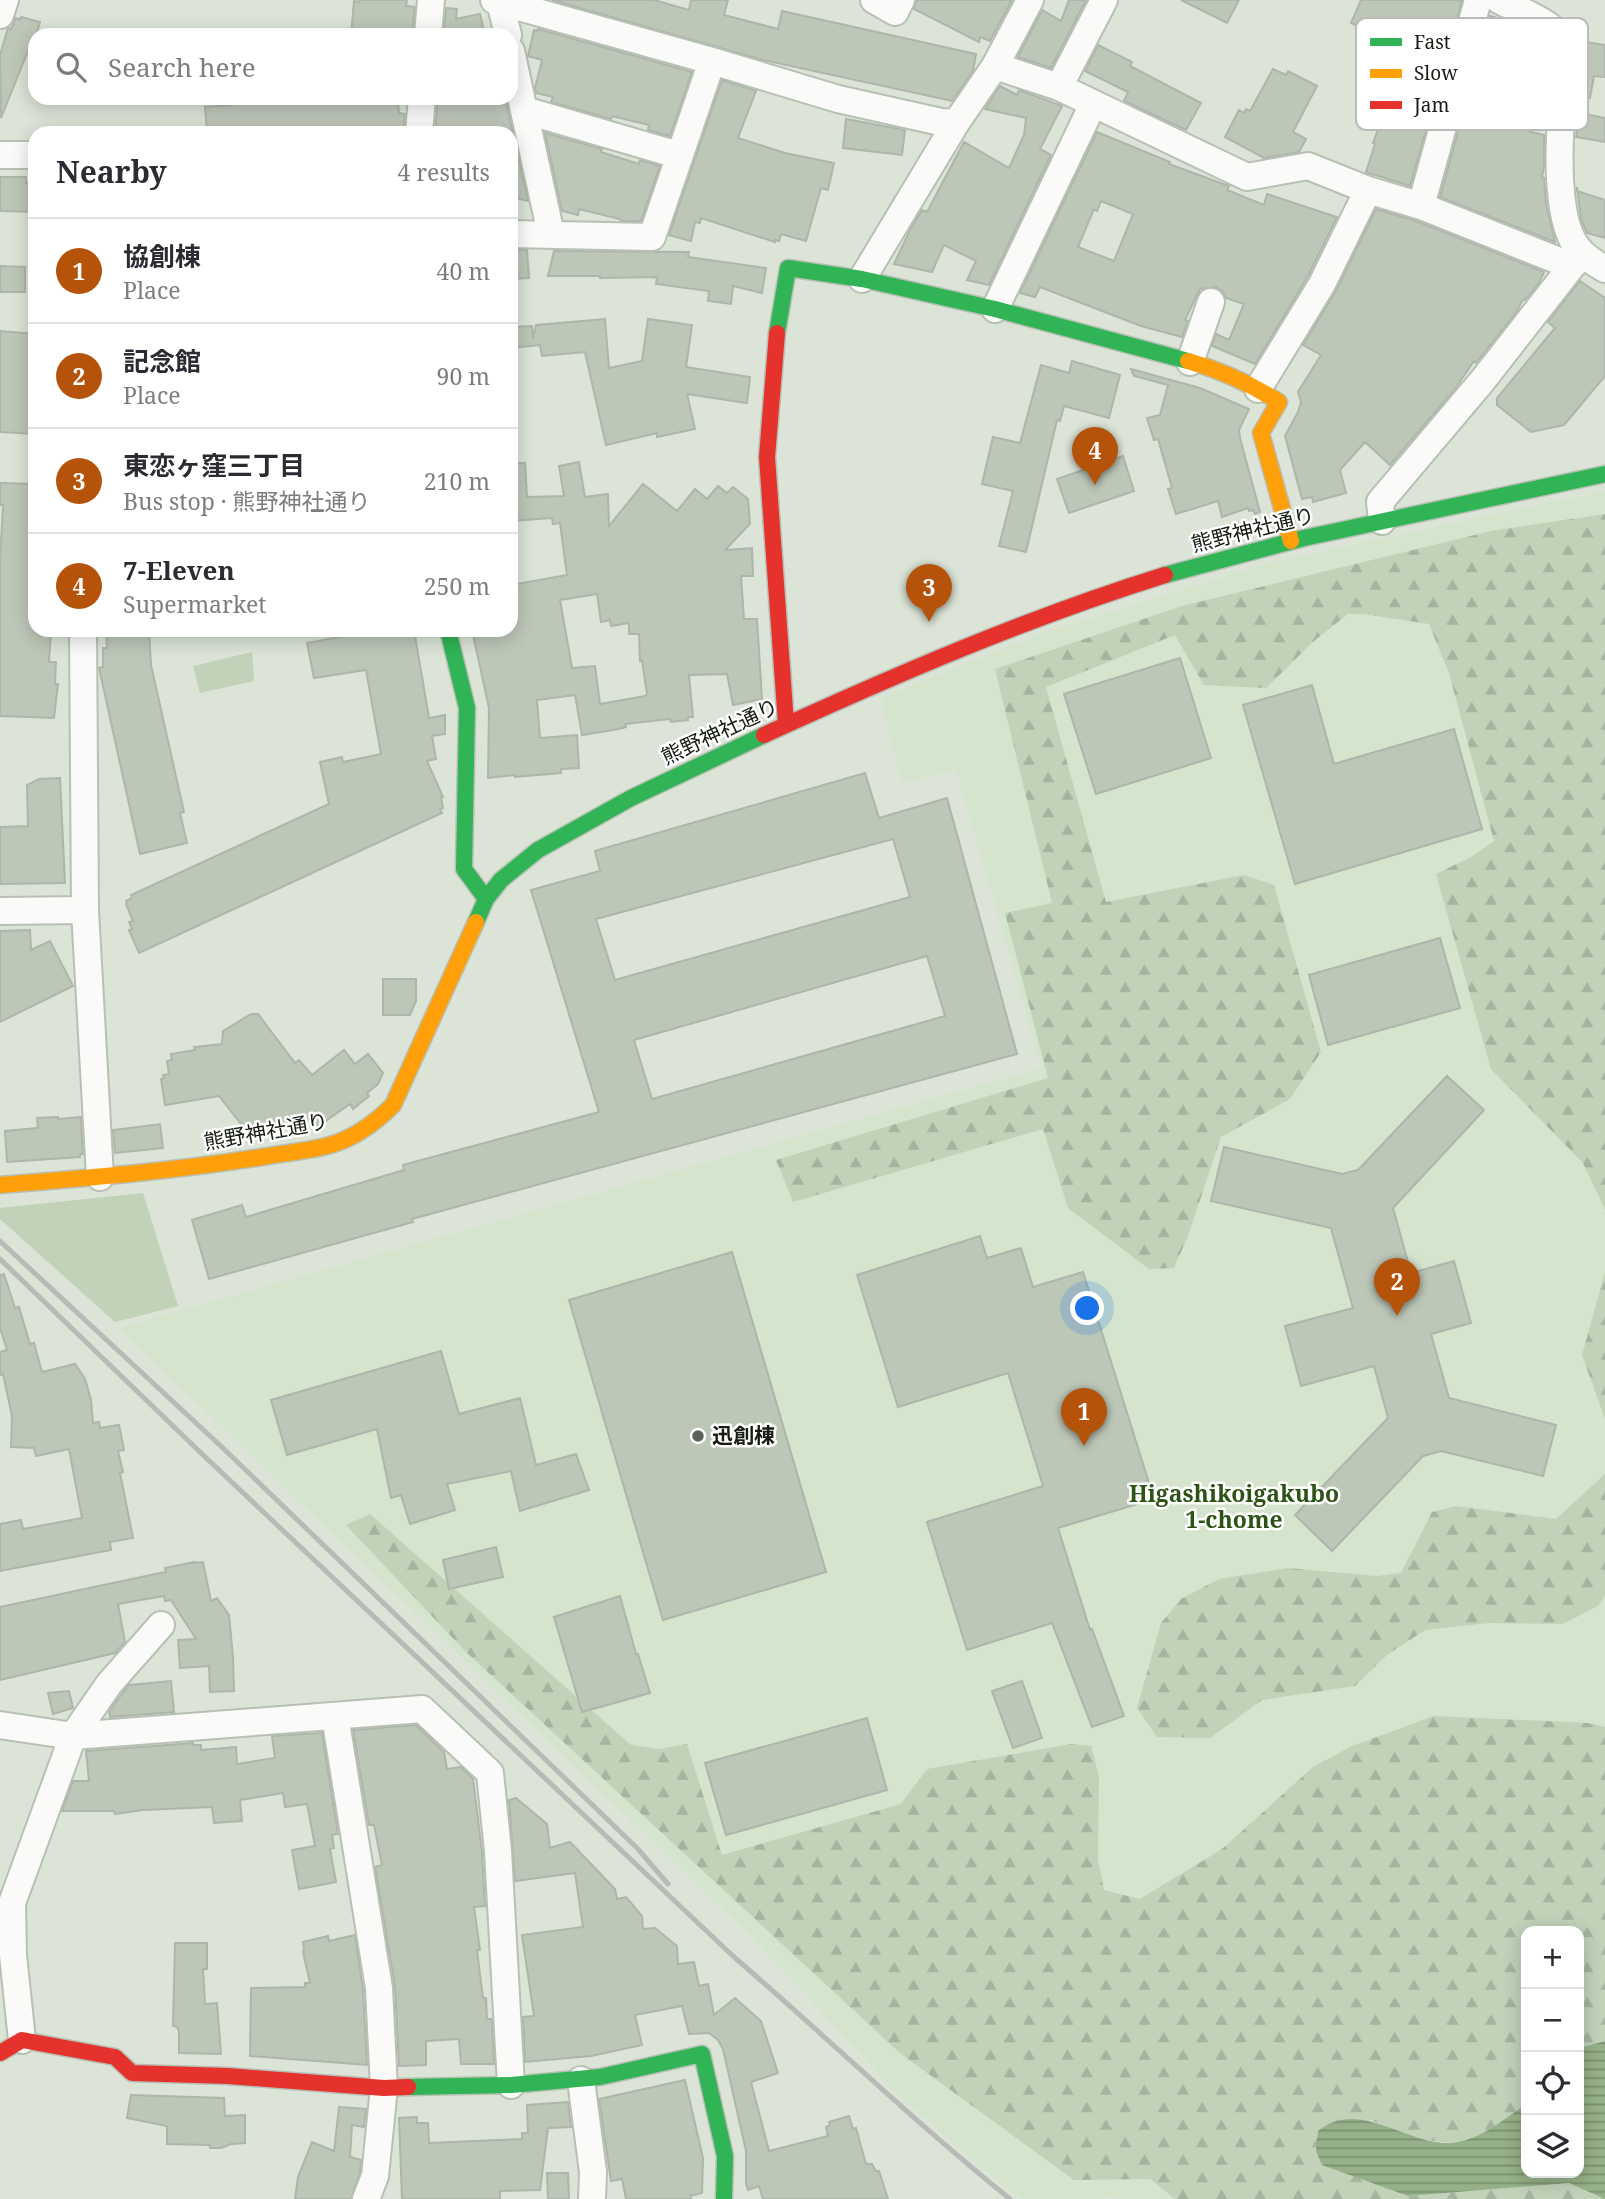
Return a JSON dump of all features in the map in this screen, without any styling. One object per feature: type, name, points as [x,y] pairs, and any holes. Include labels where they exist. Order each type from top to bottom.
[{"type":"street","points":[[429,28],[431,0]]},
{"type":"street","points":[[874,0],[895,12],[901,0]]},
{"type":"street","points":[[862,279],[956,123],[996,66],[1030,0]]},
{"type":"street","points":[[1059,88],[1104,0]]},
{"type":"street","points":[[1473,18],[1478,0]]},
{"type":"street","points":[[1499,0],[1539,9]]},
{"type":"street","points":[[497,1],[838,99],[956,123]]},
{"type":"street","points":[[497,1],[506,28]]},
{"type":"street","points":[[518,234],[652,237],[712,61]]},
{"type":"street","points":[[996,66],[1059,88],[1247,177],[1308,166],[1368,190],[1587,264]]},
{"type":"street","points":[[518,83],[551,234]]},
{"type":"street","points":[[995,309],[1093,104]]},
{"type":"street","points":[[420,126],[421,105]]},
{"type":"street","points":[[524,110],[678,155]]},
{"type":"street","points":[[1421,206],[1442,130]]},
{"type":"street","points":[[1561,130],[1560,174],[1567,228],[1587,264]]},
{"type":"street","points":[[0,155],[28,155]]},
{"type":"street","points":[[1258,389],[1322,284],[1368,190]]},
{"type":"street","points":[[1382,521],[1380,502],[1483,380],[1587,264]]},
{"type":"street","points":[[786,724],[766,457],[774,351],[788,268],[862,279],[995,309],[1207,367],[1258,389],[1279,402],[1261,433],[1291,541]]},
{"type":"street","points":[[1189,362],[1212,302]]},
{"type":"street","name":"熊野神社通り","points":[[0,1185],[229,1162],[331,1145],[358,1133],[378,1120],[393,1105],[486,899],[496,883],[517,863],[594,816],[645,789],[786,724],[959,648],[1128,586],[1291,541],[1605,474]]},
{"type":"street","points":[[83,637],[85,910],[100,1177]]},
{"type":"street","points":[[450,637],[467,708],[464,869],[486,899]]},
{"type":"street","points":[[0,911],[85,910]]},
{"type":"street","points":[[161,1625],[109,1684],[73,1736],[12,1903],[11,2046],[115,2057],[132,2073],[228,2076],[384,2088],[512,2085],[582,2080],[702,2054],[725,2156],[724,2199]]},
{"type":"street","points":[[0,1724],[73,1736],[422,1709],[490,1773],[498,1851],[512,2085]]},
{"type":"street","points":[[335,1716],[379,1988],[384,2088],[375,2176],[366,2199]]},
{"type":"street","points":[[582,2080],[593,2172],[592,2199]]},
{"type":"shaded area","points":[[1605,491],[1605,2199],[1119,2199],[1105,2195],[1098,2199],[1023,2199],[994,2178],[900,2096],[749,1934],[119,1328],[1042,1068],[956,769],[902,783],[881,698],[1044,633],[1272,562]]},
{"type":"shaded area","points":[[1605,2041],[1605,2199],[1569,2183],[1408,2196],[1322,2165],[1316,2151],[1318,2131],[1333,2122],[1349,2119],[1365,2121],[1416,2137],[1449,2143],[1479,2135],[1521,2108],[1521,2178],[1584,2178],[1584,2047]]},
{"type":"green space","points":[[1605,514],[1605,1210],[1583,1163],[1491,1069],[1436,874],[1471,857],[1494,841],[1449,673],[1429,624],[1363,614],[1348,614],[1314,641],[1266,688],[1204,685],[1175,635],[1046,687],[1106,902],[1244,875],[1274,885],[1321,1052],[1290,1099],[1221,1137],[1188,1236],[1174,1268],[1149,1269],[1068,1208],[1043,1129],[793,1202],[776,1160],[1048,1078],[1005,913],[1052,903],[995,669],[1182,606],[1491,531]]},
{"type":"green space","points":[[252,652],[254,681],[200,693],[193,666]]},
{"type":"green space","points":[[143,1193],[178,1306],[115,1322],[0,1219],[0,1208]]},
{"type":"green space","points":[[1605,1272],[1605,1419],[1582,1355]]},
{"type":"green space","points":[[1605,1474],[1605,1596],[1598,1606],[1563,1624],[1489,1623],[1425,1630],[1387,1655],[1355,1686],[1262,1700],[1210,1738],[1157,1737],[1137,1708],[1161,1623],[1181,1599],[1219,1579],[1288,1568],[1377,1576],[1401,1573],[1432,1512],[1456,1506],[1556,1519]]},
{"type":"green space","points":[[370,1514],[631,1745],[659,1749],[687,1744],[722,1855],[901,1804],[927,1769],[1072,1744],[1091,1746],[1099,1777],[1098,1859],[1104,1890],[1140,1899],[1222,1849],[1313,1767],[1352,1746],[1434,1716],[1588,1723],[1605,1727],[1605,2041],[1584,2047],[1584,1926],[1521,1926],[1521,2108],[1480,2135],[1452,2142],[1423,2139],[1368,2119],[1408,2196],[1569,2183],[1605,2199],[1175,2199],[1150,2179],[1074,2180],[901,2054],[465,1651],[346,1525]]},
{"type":"building","points":[[407,0],[406,6],[415,7],[412,28],[352,28],[354,1]]},
{"type":"building","points":[[552,0],[654,0],[689,10],[691,0],[728,0],[724,15],[778,29],[782,11],[976,54],[973,71],[952,101],[759,59]]},
{"type":"building","points":[[917,0],[1012,0],[990,41],[980,37],[979,42],[914,9]]},
{"type":"building","points":[[1069,0],[1086,0],[1051,68],[1018,57],[1042,10],[1061,21]]},
{"type":"building","points":[[1181,0],[1239,0],[1227,23]]},
{"type":"building","points":[[1361,0],[1462,0],[1457,18],[1356,18],[1356,25],[1351,23]]},
{"type":"building","points":[[446,8],[457,9],[456,19],[480,14],[483,28],[445,28]]},
{"type":"building","points":[[21,17],[40,22],[38,28],[28,28],[28,51],[1,118],[0,55],[8,28],[11,29],[16,18],[20,20]]},
{"type":"building","points":[[534,30],[692,72],[670,136],[648,130],[649,125],[612,116],[611,119],[551,102],[553,97],[536,93],[542,60],[528,56]]},
{"type":"building","points":[[1588,42],[1605,45],[1605,77],[1594,76],[1590,98]]},
{"type":"building","points":[[1098,45],[1132,62],[1130,66],[1201,103],[1186,130],[1124,101],[1128,92],[1085,71]]},
{"type":"building","points":[[1273,69],[1286,75],[1288,71],[1317,86],[1293,132],[1306,139],[1299,152],[1264,158],[1225,137],[1239,110],[1244,113],[1246,109],[1250,111]]},
{"type":"building","points":[[722,80],[756,91],[738,138],[785,153],[834,163],[828,190],[821,188],[806,241],[781,234],[779,241],[775,242],[701,218],[700,223],[695,222],[691,241],[669,235]]},
{"type":"building","points":[[1000,86],[1017,95],[1019,90],[1062,106],[1040,149],[1051,155],[989,285],[967,280],[976,261],[944,245],[932,272],[894,264],[910,230],[922,210],[927,212],[964,142],[1009,168],[1024,135],[1026,118],[985,109]]},
{"type":"building","points":[[398,105],[399,113],[405,114],[404,126],[206,126],[205,107]]},
{"type":"building","points":[[437,105],[507,105],[511,126],[436,126]]},
{"type":"building","points":[[1588,115],[1605,118],[1605,142],[1576,137],[1577,130],[1588,130]]},
{"type":"building","points":[[846,119],[905,130],[902,155],[843,148]]},
{"type":"building","points":[[1378,130],[1426,130],[1410,186],[1366,172],[1375,144],[1373,143]]},
{"type":"building","points":[[1459,130],[1524,130],[1544,135],[1542,177],[1555,242],[1440,197]]},
{"type":"building","points":[[1097,132],[1170,162],[1169,164],[1229,186],[1227,190],[1264,205],[1267,194],[1337,217],[1308,276],[1255,364],[1212,346],[1216,334],[1229,340],[1244,304],[1226,298],[1216,287],[1200,289],[1185,320],[1188,321],[1182,337],[1141,326],[1040,287],[1035,297],[1020,293]],"holes":[[[1101,201],[1133,214],[1114,261],[1078,247],[1094,209],[1097,211]]]},
{"type":"building","points":[[545,133],[602,149],[601,152],[639,164],[640,160],[660,166],[641,221],[621,221],[579,209],[578,215],[562,211]]},
{"type":"building","points":[[518,156],[528,201],[518,199]]},
{"type":"building","points":[[0,177],[26,177],[28,212],[0,211]]},
{"type":"building","points":[[1578,191],[1605,200],[1605,238],[1587,233],[1581,219]]},
{"type":"building","points":[[1376,209],[1416,221],[1544,272],[1538,285],[1523,299],[1517,311],[1476,363],[1474,361],[1455,389],[1390,465],[1365,442],[1340,470],[1346,493],[1313,502],[1312,497],[1302,499],[1285,436],[1301,402],[1298,392],[1321,355],[1303,345],[1336,291]]},
{"type":"building","points":[[518,250],[527,250],[529,278],[518,279]]},
{"type":"building","points":[[554,251],[689,252],[688,257],[766,268],[762,293],[733,286],[731,304],[708,301],[709,291],[656,284],[657,277],[548,276]]},
{"type":"building","points":[[0,266],[25,267],[25,292],[0,292]]},
{"type":"building","points":[[1580,281],[1605,298],[1605,376],[1564,425],[1531,432],[1497,405],[1497,398],[1555,328],[1548,322]]},
{"type":"building","points":[[605,319],[609,368],[642,361],[648,319],[692,325],[686,367],[750,377],[747,403],[687,394],[695,429],[657,437],[657,433],[606,445],[585,352],[542,356],[540,345],[518,347],[518,327],[532,326],[533,338],[536,325]]},
{"type":"building","points":[[0,331],[28,333],[28,434],[0,432]]},
{"type":"building","points":[[1072,361],[1120,375],[1109,418],[1064,406],[1060,421],[1057,420],[1026,552],[999,546],[1013,491],[982,484],[993,437],[1020,443],[1041,365],[1069,373]]},
{"type":"building","points":[[1131,369],[1200,388],[1249,409],[1239,430],[1260,512],[1255,514],[1248,508],[1222,517],[1218,501],[1176,514],[1168,489],[1172,488],[1158,439],[1154,440],[1147,418],[1160,415],[1168,385],[1134,376]]},
{"type":"building","points":[[1123,456],[1134,491],[1069,513],[1057,479]]},
{"type":"building","points":[[579,462],[585,497],[608,494],[609,526],[643,484],[677,511],[695,489],[707,499],[718,486],[727,493],[733,487],[748,499],[750,524],[725,550],[752,548],[753,576],[741,576],[744,619],[757,619],[762,699],[733,705],[727,674],[689,675],[693,717],[688,717],[688,720],[671,722],[670,719],[625,724],[626,727],[619,729],[582,735],[575,695],[537,700],[540,738],[577,735],[579,768],[561,769],[561,773],[488,778],[489,708],[474,637],[518,637],[518,584],[567,575],[560,523],[553,524],[552,518],[518,521],[518,463],[525,463],[527,497],[564,496],[559,466]],"holes":[[[597,594],[601,622],[610,620],[611,626],[629,623],[629,634],[639,634],[640,661],[642,660],[647,694],[600,704],[595,666],[572,668],[560,600]]]},
{"type":"building","points":[[0,483],[28,484],[28,637],[51,637],[49,662],[56,662],[55,684],[58,684],[54,718],[0,716],[0,561],[3,505],[0,505]]},
{"type":"building","points":[[106,637],[149,637],[151,665],[184,812],[180,813],[187,843],[140,854],[99,668],[103,667],[103,648],[107,648]]},
{"type":"building","points":[[339,637],[415,637],[429,718],[445,715],[445,734],[432,736],[436,759],[427,761],[443,797],[443,808],[440,809],[442,813],[139,953],[129,930],[132,929],[129,922],[133,921],[126,901],[132,898],[131,895],[329,804],[320,762],[342,757],[343,762],[381,754],[366,670],[314,678],[307,643]]},
{"type":"building","points":[[1180,658],[1211,758],[1096,794],[1064,694]]},
{"type":"building","points":[[1312,685],[1334,764],[1454,729],[1482,829],[1295,884],[1243,705]]},
{"type":"building","points":[[865,773],[879,818],[947,798],[1017,1054],[412,1219],[413,1222],[209,1279],[192,1220],[242,1205],[246,1217],[404,1170],[403,1165],[599,1112],[531,890],[600,871],[595,851]],"holes":[[[893,839],[910,897],[615,980],[596,919]],[[927,956],[945,1016],[652,1099],[634,1040]]]},
{"type":"building","points":[[60,778],[65,883],[0,884],[0,827],[28,826],[27,785],[39,779]]},
{"type":"building","points":[[30,930],[31,950],[50,941],[73,986],[0,1022],[0,931]]},
{"type":"building","points":[[1440,938],[1460,1008],[1328,1045],[1309,975]]},
{"type":"building","points":[[383,979],[416,979],[416,1001],[410,1015],[383,1015]]},
{"type":"building","points":[[251,1014],[258,1014],[295,1063],[299,1060],[312,1075],[344,1050],[355,1064],[368,1054],[383,1073],[378,1084],[367,1093],[369,1096],[353,1109],[350,1104],[320,1125],[313,1126],[304,1115],[291,1126],[282,1128],[276,1121],[261,1133],[248,1133],[219,1096],[165,1105],[161,1079],[164,1078],[163,1075],[169,1074],[167,1061],[172,1060],[171,1054],[195,1050],[194,1047],[222,1044],[223,1031]]},
{"type":"building","points":[[1447,1076],[1484,1110],[1393,1208],[1411,1273],[1454,1261],[1471,1323],[1431,1334],[1449,1398],[1556,1425],[1543,1476],[1441,1451],[1423,1456],[1332,1551],[1295,1515],[1388,1418],[1374,1366],[1301,1386],[1285,1326],[1353,1308],[1331,1228],[1211,1201],[1224,1147],[1342,1174],[1358,1170]]},
{"type":"building","points":[[81,1117],[83,1154],[80,1154],[80,1157],[7,1162],[5,1131],[38,1128],[37,1118]]},
{"type":"building","points":[[160,1124],[163,1148],[115,1153],[113,1130]]},
{"type":"building","points":[[980,1236],[987,1258],[1021,1248],[1033,1287],[1083,1272],[1154,1499],[1058,1528],[1090,1630],[1092,1629],[1124,1716],[1092,1727],[1052,1623],[967,1650],[927,1522],[1043,1486],[1008,1373],[898,1407],[857,1275]]},
{"type":"building","name":"迅創棟","points":[[732,1252],[826,1572],[663,1620],[569,1300]]},
{"type":"building","points":[[4,1274],[15,1308],[19,1307],[30,1344],[34,1343],[42,1372],[75,1364],[85,1379],[91,1400],[93,1423],[99,1422],[100,1428],[119,1425],[124,1450],[118,1451],[123,1472],[120,1473],[133,1538],[110,1542],[111,1550],[0,1571],[0,1524],[21,1520],[23,1529],[82,1518],[69,1449],[36,1456],[34,1448],[11,1447],[12,1416],[3,1374],[0,1375],[0,1352],[7,1350],[0,1328],[0,1275]]},
{"type":"building","points":[[441,1351],[459,1414],[520,1398],[536,1465],[576,1454],[589,1490],[520,1511],[511,1471],[447,1484],[455,1510],[410,1524],[401,1495],[391,1498],[377,1429],[287,1455],[271,1400]]},
{"type":"building","points":[[496,1547],[503,1577],[449,1589],[443,1560]]},
{"type":"building","points":[[203,1562],[211,1601],[217,1598],[229,1615],[234,1691],[210,1692],[209,1666],[180,1668],[178,1640],[196,1639],[171,1600],[165,1601],[164,1596],[118,1604],[125,1642],[115,1653],[0,1680],[0,1607],[166,1572],[165,1568]]},
{"type":"building","points":[[620,1596],[650,1693],[582,1712],[554,1617]]},
{"type":"building","points":[[171,1681],[174,1712],[110,1717],[109,1711],[129,1685]]},
{"type":"building","points":[[1022,1681],[1042,1738],[1013,1748],[992,1691]]},
{"type":"building","points":[[69,1691],[73,1708],[53,1714],[48,1693]]},
{"type":"building","points":[[867,1718],[887,1790],[726,1835],[705,1763]]},
{"type":"building","points":[[416,1725],[444,1752],[447,1769],[461,1767],[473,1779],[485,1906],[474,1907],[480,1950],[477,1950],[487,2019],[492,2019],[494,2064],[461,2064],[459,2039],[426,2041],[426,2065],[399,2066],[395,1986],[375,1867],[382,1865],[374,1825],[369,1825],[353,1730]]},
{"type":"building","points":[[322,1733],[338,1834],[332,1835],[334,1848],[330,1849],[336,1882],[299,1889],[292,1850],[315,1846],[307,1804],[285,1807],[283,1793],[240,1800],[242,1821],[214,1823],[212,1807],[115,1814],[114,1811],[62,1811],[73,1781],[89,1781],[86,1751],[193,1743],[201,1745],[201,1750],[236,1747],[237,1764],[275,1758],[272,1736]]},
{"type":"building","points":[[516,1798],[547,1824],[550,1848],[570,1842],[615,1889],[617,1899],[626,1897],[642,1916],[643,1929],[655,1928],[677,1946],[678,1964],[694,1962],[699,1986],[708,1984],[714,2015],[735,1998],[761,2021],[778,2073],[751,2082],[769,2151],[828,2136],[826,2127],[830,2125],[829,2122],[849,2116],[853,2129],[856,2128],[866,2164],[872,2164],[876,2171],[879,2171],[888,2199],[763,2199],[759,2186],[748,2190],[746,2151],[723,2049],[718,2040],[709,2033],[689,2034],[682,2006],[635,2015],[642,2045],[591,2056],[525,2062],[523,2017],[534,2016],[522,1935],[583,1927],[575,1873],[515,1881],[509,1800]]},
{"type":"building","points":[[355,1935],[363,1990],[367,2065],[250,2056],[251,1988],[305,1987],[305,1983],[310,1983],[303,1942],[328,1936],[329,1941]]},
{"type":"building","points":[[175,1943],[207,1943],[207,1969],[203,1969],[205,2004],[217,2003],[221,2054],[179,2053],[179,2032],[177,2027],[173,2026]]},
{"type":"building","points":[[685,2080],[703,2158],[702,2193],[690,2196],[691,2199],[626,2199],[622,2179],[611,2181],[599,2099]]},
{"type":"building","points":[[131,2095],[224,2098],[225,2116],[245,2115],[245,2143],[221,2148],[210,2148],[210,2145],[167,2144],[167,2126],[127,2118]]},
{"type":"building","points":[[568,2102],[571,2127],[548,2128],[540,2190],[500,2191],[500,2199],[402,2199],[399,2118],[417,2117],[417,2123],[428,2123],[429,2143],[522,2139],[522,2133],[528,2133],[527,2105]]},
{"type":"building","points":[[339,2107],[366,2109],[364,2127],[352,2125],[350,2157],[361,2160],[351,2199],[295,2199],[298,2177],[312,2142],[334,2151]]},
{"type":"building","points":[[547,2173],[568,2173],[569,2199],[548,2199]]},
{"type":"railway","points":[[0,1241],[224,1449],[637,1848],[668,1884]]},
{"type":"railway","points":[[0,1259],[202,1454],[734,1957],[939,2140],[1010,2199]]},
{"type":"traffic: fast","points":[[777,333],[788,268],[862,279],[995,309],[1188,361]]},
{"type":"traffic: fast","points":[[1165,575],[1304,538],[1605,474]]},
{"type":"traffic: fast","points":[[450,637],[467,708],[464,869],[486,899]]},
{"type":"traffic: fast","points":[[476,922],[486,899],[501,880],[538,850],[631,798],[764,735]]},
{"type":"traffic: fast","points":[[408,2087],[511,2085],[600,2077],[702,2054],[725,2156],[724,2199]]},
{"type":"traffic: slow","points":[[1188,361],[1235,378],[1279,402],[1261,433],[1291,541]]},
{"type":"traffic: slow","points":[[0,1185],[131,1174],[229,1162],[322,1147],[356,1134],[393,1105],[476,922]]},
{"type":"traffic: jam","points":[[777,333],[767,457],[786,724]]},
{"type":"traffic: jam","points":[[764,735],[962,649],[1165,575]]},
{"type":"traffic: jam","points":[[0,2053],[22,2040],[115,2057],[132,2073],[228,2076],[384,2088],[408,2087]]},
{"type":"place","name":"7-Eleven","points":[[1095,485]]},
{"type":"place","name":"東恋ヶ窪三丁目","points":[[929,622]]},
{"type":"place","name":"記念館","points":[[1397,1316]]},
{"type":"place","name":"迅創棟","points":[[698,1436]]},
{"type":"place","name":"協創棟","points":[[1084,1446]]},
{"type":"district","name":"Higashikoigakubo 1-chome","points":[[1234,1507]]}]
